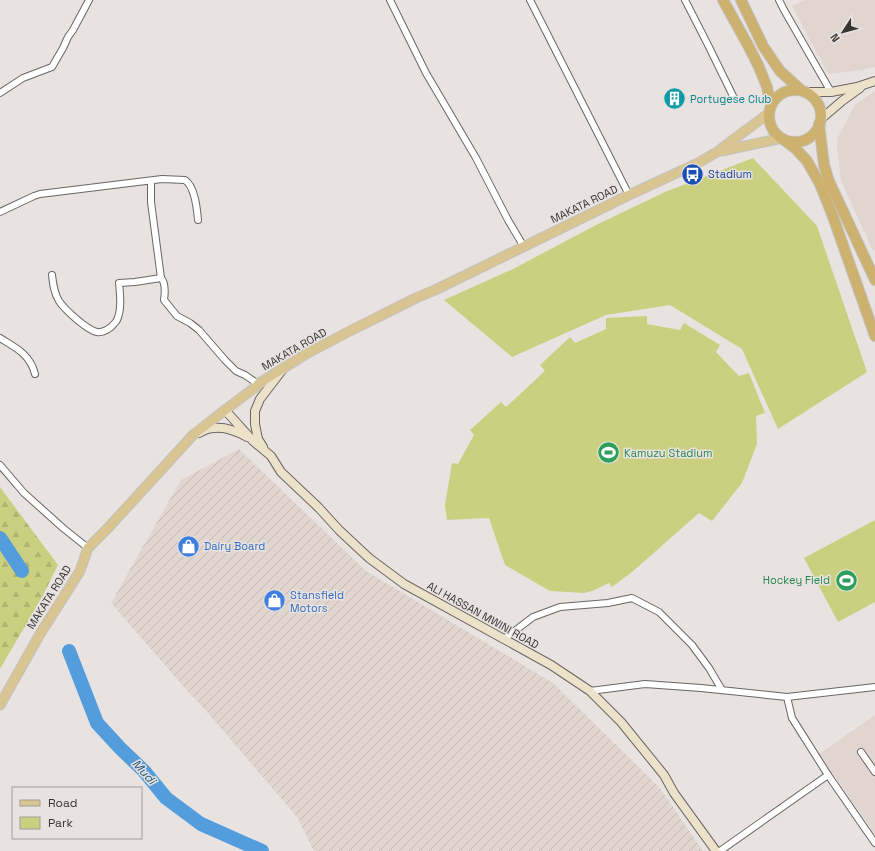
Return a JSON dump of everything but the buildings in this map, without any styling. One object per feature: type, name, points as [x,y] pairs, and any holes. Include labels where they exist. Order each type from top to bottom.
[{"type":"highway","points":[[723,0],[749,47],[767,87],[770,123],[774,132],[807,161],[820,184],[875,336]]},
{"type":"highway","points":[[741,0],[763,46],[780,71],[813,97],[818,103],[821,111],[820,122],[824,165],[875,280]]},
{"type":"highway","points":[[770,109],[776,97],[783,92],[792,90],[804,91]]},
{"type":"highway","points":[[783,139],[793,142],[809,138],[815,132],[820,122]]},
{"type":"main road","points":[[804,91],[831,92],[857,87],[872,82]]},
{"type":"main road","points":[[820,122],[851,94],[872,82]]},
{"type":"main road","name":"MAKATA ROAD","points":[[0,705],[40,634],[80,571],[88,548],[193,435],[224,410],[258,384],[306,354],[346,333],[687,168],[717,152],[770,109]]},
{"type":"main road","name":"MAKATA ROAD","points":[[717,152],[783,139]]},
{"type":"main road","points":[[271,456],[258,439],[255,424],[255,411],[260,399],[284,368]]},
{"type":"main road","name":"ALI HASSAN MWINI ROAD","points":[[224,410],[253,441],[271,456],[281,472],[369,558],[404,584],[551,664],[590,691],[621,722],[664,775],[674,793],[716,851]]},
{"type":"main road","points":[[193,435],[207,429],[226,429],[242,434],[253,441]]},
{"type":"street","points":[[0,93],[23,78],[52,67],[89,0]]},
{"type":"street","points":[[390,0],[426,73],[476,158],[508,220],[524,247]]},
{"type":"street","points":[[530,0],[629,195]]},
{"type":"street","points":[[686,0],[734,98]]},
{"type":"street","points":[[780,0],[784,10],[831,92]]},
{"type":"street","points":[[0,212],[40,194],[162,179],[187,181],[196,202],[198,220]]},
{"type":"street","points":[[151,180],[151,202],[161,278],[163,280],[165,293],[164,300],[177,316],[199,330],[236,371],[246,375],[258,384]]},
{"type":"street","points":[[52,275],[54,289],[59,301],[66,309],[90,329],[99,332],[106,331],[117,320],[120,305],[119,283],[161,278]]},
{"type":"street","points":[[0,338],[17,348],[26,356],[34,368],[35,374]]},
{"type":"street","points":[[0,465],[24,493],[88,548]]},
{"type":"street","points":[[504,639],[532,616],[560,607],[608,603],[632,598],[659,612],[692,645],[710,668],[722,690]]},
{"type":"street","points":[[590,691],[645,684],[787,697],[875,687]]},
{"type":"street","points":[[787,697],[792,718],[828,775],[875,843]]},
{"type":"street","points":[[861,752],[875,772]]},
{"type":"street","points":[[720,851],[828,775]]},
{"type":"shaded area","points":[[805,0],[875,0],[875,67],[828,74],[792,6]]},
{"type":"shaded area","points":[[875,91],[875,250],[873,251],[841,181],[837,147],[838,137],[855,105]]},
{"type":"shaded area","points":[[239,449],[366,571],[553,683],[659,787],[703,851],[314,851],[297,817],[111,603],[181,480]]},
{"type":"shaded area","points":[[875,715],[875,834],[819,754]]},
{"type":"green space","points":[[753,158],[817,226],[867,372],[778,429],[742,349],[670,305],[606,315],[512,357],[444,300],[513,269],[596,225],[665,192]]},
{"type":"green space","name":"Kamuzu Stadium","points":[[647,316],[647,324],[680,330],[684,323],[720,345],[716,352],[739,376],[749,373],[765,413],[756,416],[757,444],[742,483],[712,521],[699,513],[632,572],[612,587],[609,583],[584,593],[550,591],[505,565],[489,518],[447,520],[445,505],[452,463],[458,464],[474,435],[470,430],[501,402],[506,407],[545,371],[540,365],[570,337],[575,343],[606,329],[606,318]]},
{"type":"green space","points":[[0,487],[58,565],[42,597],[0,669]]},
{"type":"green space","name":"Hockey Field","points":[[875,520],[875,602],[838,622],[804,558]]},
{"type":"waterway","name":"Mudi","points":[[0,538],[22,571]]},
{"type":"waterway","name":"Mudi","points":[[69,651],[97,723],[144,771],[166,798],[201,824],[262,851]]},
{"type":"place","name":"Portugese Club","points":[[675,99]]},
{"type":"place","name":"Stadium","points":[[693,174]]},
{"type":"place","name":"Kamuzu Stadium","points":[[609,453]]},
{"type":"place","name":"Dairy Board","points":[[188,546]]},
{"type":"place","name":"Hockey Field","points":[[846,580]]},
{"type":"place","name":"Stansfield Motors","points":[[274,601]]}]
